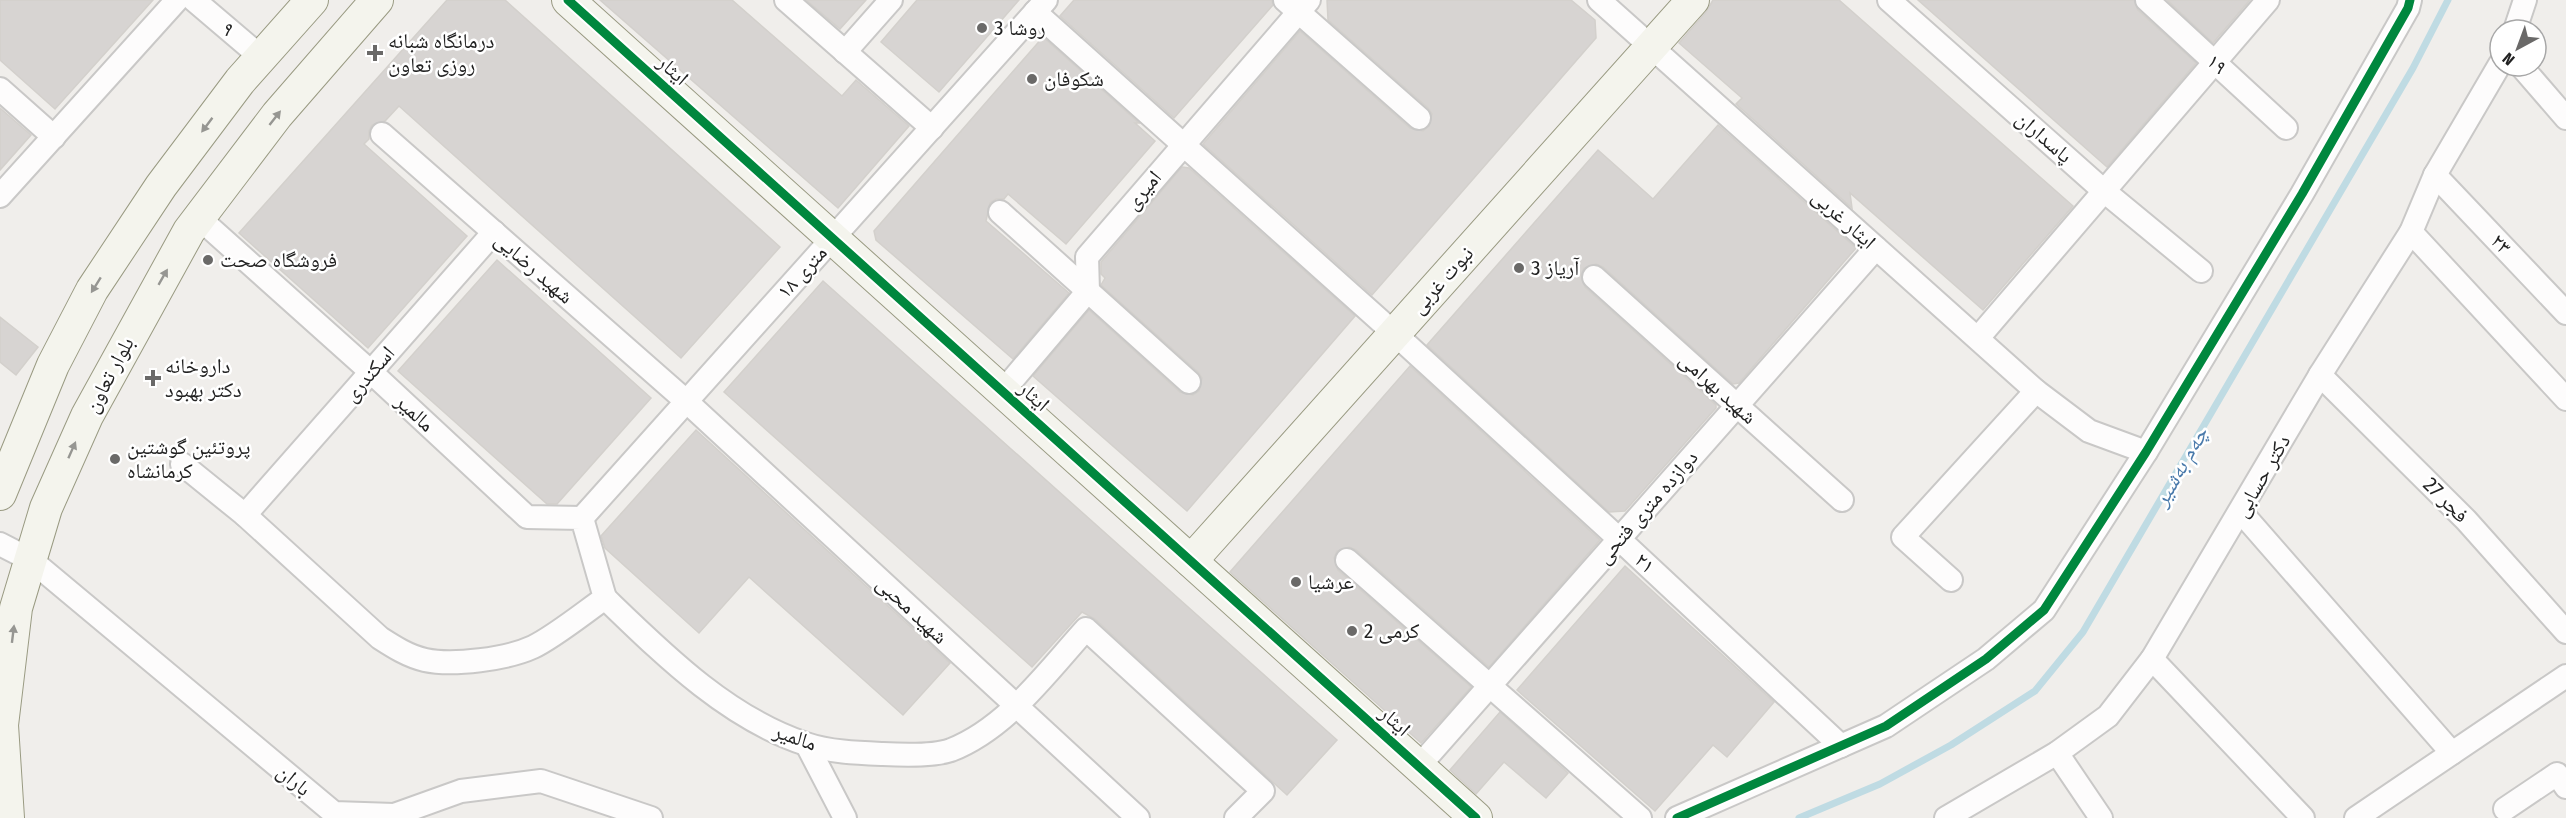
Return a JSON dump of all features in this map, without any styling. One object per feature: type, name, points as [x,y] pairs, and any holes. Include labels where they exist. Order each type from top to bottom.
[{"type":"street","points":[[0,196],[177,0]]},
{"type":"street","name":"۹","points":[[194,0],[261,57]]},
{"type":"street","points":[[0,494],[52,365],[92,291],[160,186],[240,81],[312,0]]},
{"type":"street","name":"بلوار تعاون","points":[[8,818],[2,725],[16,608],[46,508],[87,416],[126,343],[199,218],[277,115],[377,0]]},
{"type":"street","name":"ایثار","points":[[568,0],[1476,818]]},
{"type":"street","points":[[786,0],[932,128]]},
{"type":"street","points":[[845,52],[891,0]]},
{"type":"street","name":"ایثار غربی","points":[[1599,0],[2036,391],[2089,431],[2146,452]]},
{"type":"street","name":"نبوت غربی","points":[[1191,561],[1693,0]]},
{"type":"street","name":"پاسداران","points":[[1889,0],[2104,191],[2201,271]]},
{"type":"street","name":"۱۹","points":[[2147,0],[2286,128]]},
{"type":"street","points":[[1978,338],[2268,0]]},
{"type":"street","points":[[1677,818],[1886,726],[1986,659],[2044,610],[2146,452],[2302,194],[2408,8],[2410,0]]},
{"type":"street","points":[[2519,18],[2525,0]]},
{"type":"street","points":[[1298,4],[1419,118]]},
{"type":"street","name":"امیری","points":[[1088,291],[1087,257],[1298,4]]},
{"type":"street","name":"۱۸ متری","points":[[582,518],[1040,6]]},
{"type":"street","name":"۲۱","points":[[1040,6],[1182,145],[1394,333],[1841,746]]},
{"type":"street","name":"دکتر حسابی","points":[[1951,817],[2057,753],[2108,716],[2152,659],[2320,375],[2411,232],[2435,175],[2492,78]]},
{"type":"street","points":[[2531,78],[2566,118]]},
{"type":"street","points":[[0,89],[54,137]]},
{"type":"street","name":"شهید رضایی","points":[[382,134],[686,401]]},
{"type":"street","name":"۲۳","points":[[2435,175],[2566,313]]},
{"type":"street","points":[[1000,212],[1189,381]]},
{"type":"street","name":"مالمیر","points":[[199,218],[371,372],[527,517],[582,518],[605,598],[651,643],[752,721],[807,745],[863,753],[904,755],[949,750],[979,734],[1016,706],[1086,629],[1263,791],[1236,818]]},
{"type":"street","name":"اسکندری","points":[[245,515],[494,232]]},
{"type":"street","points":[[2411,232],[2566,399]]},
{"type":"street","name":"دوازده متری فتحی","points":[[1419,766],[1876,248]]},
{"type":"street","name":"شهید بهرامی","points":[[1594,277],[1842,500]]},
{"type":"street","points":[[1003,391],[1088,291]]},
{"type":"street","name":"فجر 27","points":[[2320,375],[2466,520],[2566,632]]},
{"type":"street","points":[[1951,580],[1903,537],[2036,391]]},
{"type":"street","name":"شهید محبی","points":[[686,401],[1138,818]]},
{"type":"street","points":[[182,464],[245,515],[380,638],[400,651],[426,660],[460,661],[494,658],[533,647],[605,598]]},
{"type":"street","points":[[2241,512],[2452,753]]},
{"type":"street","name":"باران","points":[[0,544],[31,560],[334,813],[394,815],[460,791],[541,781],[651,818]]},
{"type":"street","points":[[1347,560],[1640,818]]},
{"type":"street","points":[[2152,659],[2303,818]]},
{"type":"street","points":[[2355,818],[2566,676]]},
{"type":"street","points":[[807,745],[845,818]]},
{"type":"street","points":[[2057,753],[2101,818]]},
{"type":"street","points":[[2505,809],[2557,774],[2566,788]]},
{"type":"building","points":[[0,0],[153,0],[55,109],[0,60]]},
{"type":"building","points":[[447,0],[505,0],[780,247],[681,358],[399,106],[385,121],[372,125],[369,139],[364,144],[467,236],[368,348],[239,233]]},
{"type":"building","points":[[600,0],[732,0],[842,96],[856,80],[909,126],[838,208]]},
{"type":"building","points":[[806,0],[866,0],[840,29]]},
{"type":"building","points":[[917,0],[1019,0],[939,92],[881,42]]},
{"type":"building","points":[[1074,0],[1272,0],[1273,5],[1174,118],[1060,16]]},
{"type":"building","points":[[1327,0],[1571,0],[1595,20],[1596,38],[1372,295],[1203,144],[1300,31],[1410,128],[1423,131],[1429,126],[1432,114],[1428,108],[1328,20]]},
{"type":"building","points":[[1713,0],[1839,0],[2073,206],[1983,310],[1850,193],[1852,208],[1736,104],[1742,98],[1679,43],[1706,12]]},
{"type":"building","points":[[1918,0],[2134,0],[2138,10],[2196,63],[2107,167]]},
{"type":"building","points":[[2167,0],[2250,0],[2213,43]]},
{"type":"building","points":[[1043,37],[1139,123],[1135,123],[1155,141],[1066,244],[1008,194],[1004,199],[996,199],[990,203],[986,221],[1069,293],[1013,359],[876,240],[874,231]]},
{"type":"building","points":[[0,108],[31,135],[0,170]]},
{"type":"building","points":[[1718,125],[1856,248],[1739,383],[1733,384],[1603,267],[1596,264],[1584,268],[1581,275],[1585,287],[1716,405],[1716,408],[1625,511],[1609,512],[1427,345],[1598,150],[1653,199]]},
{"type":"building","points":[[1182,167],[1189,168],[1355,316],[1187,511],[1033,376],[1089,310],[1180,392],[1193,395],[1199,391],[1202,378],[1198,372],[1101,285],[1105,278],[1101,274],[1101,262]]},
{"type":"building","points":[[497,260],[651,398],[557,504],[547,504],[398,371]]},
{"type":"building","points":[[823,281],[1337,740],[1287,795],[1095,619],[1082,612],[1032,667],[724,392]]},
{"type":"building","points":[[0,317],[38,347],[16,375],[0,362]]},
{"type":"building","points":[[1410,366],[1600,540],[1489,667],[1356,550],[1349,547],[1337,551],[1334,558],[1338,570],[1471,687],[1421,743],[1230,572]]},
{"type":"building","points":[[696,430],[950,663],[903,715],[749,577],[699,633],[605,548],[601,536]]},
{"type":"building","points":[[1625,566],[1774,702],[1727,757],[1713,745],[1655,811],[1517,690]]},
{"type":"building","points":[[1500,712],[1568,773],[1546,798],[1504,762],[1476,794],[1450,770]]},
{"type":"waterway","name":"چەم بەشیر","points":[[1799,818],[1880,784],[1951,745],[2035,691],[2083,632],[2413,68],[2448,0]]},
{"type":"cycle path","points":[[568,0],[1476,818]]},
{"type":"cycle path","points":[[1677,818],[1886,726],[1986,659],[2044,610],[2146,452],[2302,194],[2408,8],[2410,0]]},
{"type":"place","name":"روشا 3","points":[[982,28]]},
{"type":"place","name":"درمانگاه شبانه روزی تعاون","points":[[375,53]]},
{"type":"place","name":"شکوفان","points":[[1032,79]]},
{"type":"place","name":"فروشگاه صحت","points":[[208,260]]},
{"type":"place","name":"آریاز 3","points":[[1519,268]]},
{"type":"place","name":"داروخانه دکتر بهبود","points":[[153,378]]},
{"type":"place","name":"پروتئین گوشتین کرمانشاه","points":[[115,459]]},
{"type":"place","name":"عرشیا","points":[[1296,582]]},
{"type":"place","name":"کرمی 2","points":[[1352,631]]}]
